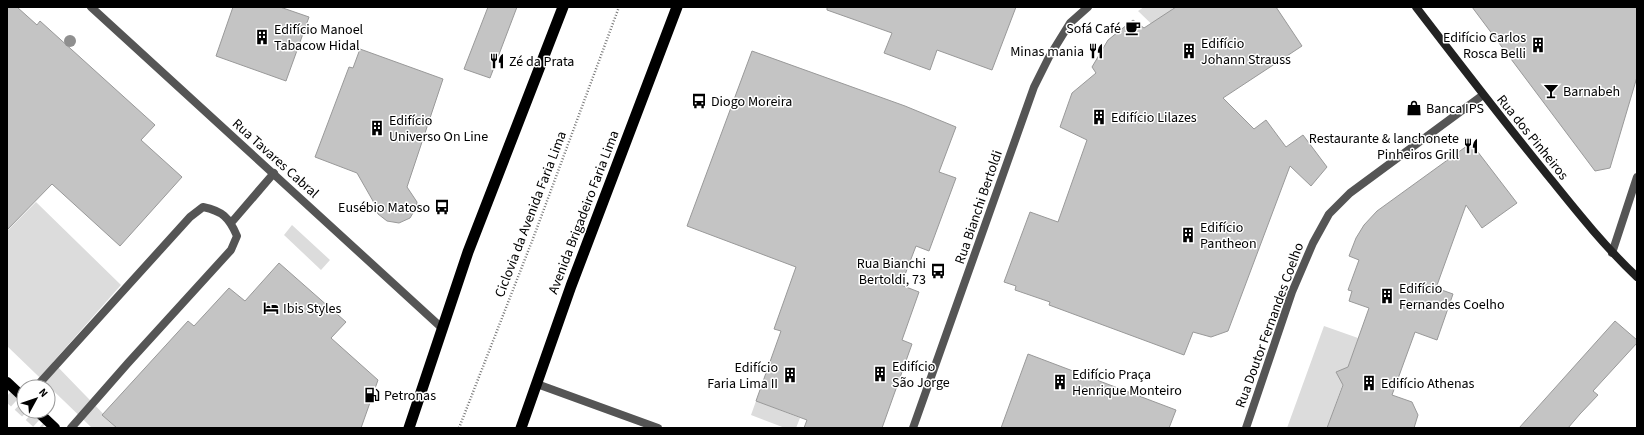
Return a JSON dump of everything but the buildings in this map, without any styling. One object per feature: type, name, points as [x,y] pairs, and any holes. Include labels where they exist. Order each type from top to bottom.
[{"type":"highway","points":[[409,428],[468,252],[563,7]]},
{"type":"highway","points":[[667,7],[670,24]]},
{"type":"highway","name":"Avenida Brigadeiro Faria Lima","points":[[521,428],[571,286],[677,7]]},
{"type":"main road","name":"Rua dos Pinheiros","points":[[1416,7],[1483,95],[1585,222],[1612,253],[1637,277]]},
{"type":"main road","points":[[7,382],[16,390]]},
{"type":"main road","points":[[45,419],[55,428]]},
{"type":"street","name":"Rua Tavares Cabral","points":[[91,7],[443,328]]},
{"type":"street","name":"Rua Bianchi Bertoldi","points":[[913,428],[1034,87],[1049,57],[1070,23],[1088,7]]},
{"type":"street","name":"Rua Doutor Fernandes Coelho","points":[[1246,428],[1292,292],[1313,243],[1329,214],[1350,192],[1483,95]]},
{"type":"street","points":[[231,223],[274,173]]},
{"type":"street","points":[[1612,253],[1637,177]]},
{"type":"street","points":[[43,379],[190,218],[202,207],[218,210],[231,223],[237,236],[231,250],[71,428]]},
{"type":"street","points":[[537,384],[658,428]]},
{"type":"path","name":"Ciclovia da Avenida Faria Lima","points":[[459,428],[534,236],[619,7]]},
{"type":"shaded area","points":[[1144,7],[1176,7],[1172,9],[1166,38],[1138,11]]},
{"type":"shaded area","points":[[36,202],[121,285],[53,362],[117,428],[92,428],[56,393],[56,379],[41,379],[7,346],[7,231]]},
{"type":"shaded area","points":[[292,225],[330,260],[321,270],[284,235]]},
{"type":"shaded area","points":[[1324,326],[1358,338],[1348,368],[1336,372],[1343,383],[1327,428],[1287,428]]},
{"type":"shaded area","points":[[756,401],[800,418],[796,428],[785,428],[751,415]]},
{"type":"tunnel","points":[[7,396],[42,428]]},
{"type":"place","name":"Sofá Café","points":[[1133,28]]},
{"type":"place","name":"Edifício Manoel Tabacow Hidal","points":[[262,37]]},
{"type":"place","name":"Edifício Carlos Rosca Belli","points":[[1538,45]]},
{"type":"place","name":"Minas mania","points":[[1096,51]]},
{"type":"place","name":"Edifício Johann Strauss","points":[[1189,51]]},
{"type":"place","name":"Zé da Prata","points":[[497,61]]},
{"type":"place","name":"Barnabeh","points":[[1551,91]]},
{"type":"place","name":"Diogo Moreira","points":[[699,101]]},
{"type":"place","name":"Banca IPS","points":[[1414,108]]},
{"type":"place","name":"Edifício Lilazes","points":[[1099,117]]},
{"type":"place","name":"Edifício Universo On Line","points":[[377,128]]},
{"type":"place","name":"Restaurante & lanchonete Pinheiros Grill","points":[[1471,146]]},
{"type":"place","name":"Eusébio Matoso","points":[[442,207]]},
{"type":"place","name":"Edifício Pantheon","points":[[1188,235]]},
{"type":"place","name":"Rua Bianchi Bertoldi, 73","points":[[938,271]]},
{"type":"place","name":"Edifício Fernandes Coelho","points":[[1387,296]]},
{"type":"place","name":"Ibis Styles","points":[[271,308]]},
{"type":"place","name":"Edifício São Jorge","points":[[880,374]]},
{"type":"place","name":"Edifício Faria Lima II","points":[[790,375]]},
{"type":"place","name":"Edifício Praça Henrique Monteiro","points":[[1060,382]]},
{"type":"place","name":"Edifício Athenas","points":[[1369,383]]},
{"type":"place","name":"Petronas","points":[[372,395]]}]
